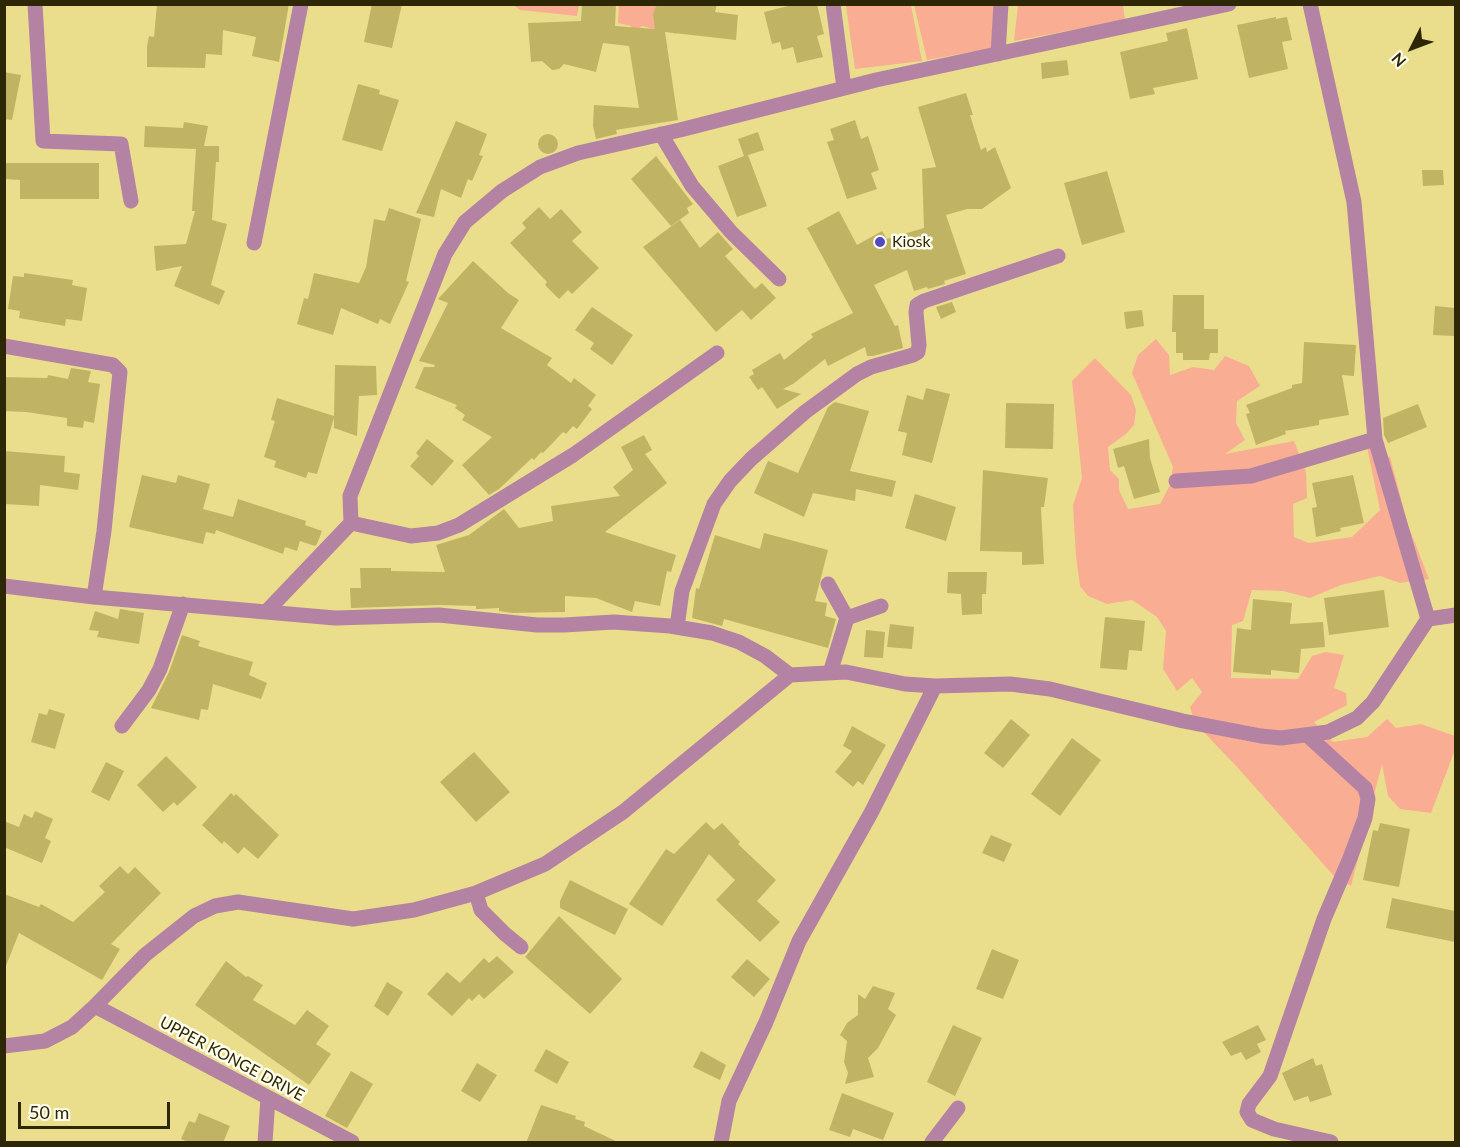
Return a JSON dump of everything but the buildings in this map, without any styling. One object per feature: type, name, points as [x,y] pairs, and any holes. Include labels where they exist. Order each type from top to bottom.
[{"type":"street","points":[[35,4],[43,141],[122,144],[131,201]]},
{"type":"street","points":[[254,243],[301,4]]},
{"type":"street","points":[[833,4],[844,88]]},
{"type":"street","points":[[998,54],[1002,4]]},
{"type":"street","points":[[267,611],[351,523],[350,496],[445,254],[465,222],[502,191],[540,167],[578,153],[844,88],[1228,4]]},
{"type":"street","points":[[1310,4],[1354,202],[1375,439],[1428,620]]},
{"type":"street","points":[[661,134],[692,186],[731,232],[779,279]]},
{"type":"street","points":[[677,627],[682,591],[714,504],[730,481],[751,459],[805,412],[857,374],[871,367],[914,356],[920,345],[917,305],[1058,256]]},
{"type":"street","points":[[4,346],[113,365],[120,372],[104,531],[94,597]]},
{"type":"street","points":[[351,523],[411,536],[438,533],[459,525],[573,455],[717,353]]},
{"type":"street","points":[[1176,481],[1251,476],[1375,439]]},
{"type":"street","points":[[828,584],[847,618],[830,673]]},
{"type":"street","points":[[4,586],[94,597],[335,618],[439,615],[537,625],[564,626],[614,622],[677,627],[712,633],[739,642],[765,656],[790,675]]},
{"type":"street","points":[[122,726],[149,690],[160,669],[183,604]]},
{"type":"street","points":[[847,618],[881,606]]},
{"type":"street","points":[[4,1046],[45,1041],[72,1027],[146,956],[194,916],[215,906],[238,902],[353,919],[414,910],[476,893],[545,864],[623,812],[790,675],[846,672],[904,684],[935,686],[1010,684],[1040,688],[1183,721],[1281,738],[1328,732],[1357,718],[1373,702],[1428,620],[1455,615]]},
{"type":"street","points":[[721,1143],[729,1101],[766,1022],[799,942],[871,813],[935,686]]},
{"type":"street","points":[[1307,735],[1365,788],[1368,799],[1350,858],[1324,919],[1270,1077],[1249,1104],[1247,1112],[1252,1120],[1274,1129],[1331,1143]]},
{"type":"street","points":[[476,893],[481,910],[521,946]]},
{"type":"street","name":"UPPER KONGE DRIVE","points":[[95,1006],[352,1143]]},
{"type":"street","points":[[265,1143],[268,1098]]},
{"type":"street","points":[[932,1143],[958,1108]]},
{"type":"shaded area","points":[[851,4],[911,5],[922,61],[855,69],[846,6]]},
{"type":"shaded area","points":[[513,5],[579,5],[577,16],[520,10]]},
{"type":"shaded area","points":[[619,5],[675,5],[677,34],[641,26],[638,39],[630,38],[631,26],[618,23]]},
{"type":"shaded area","points":[[914,5],[996,5],[993,48],[927,60]]},
{"type":"shaded area","points":[[1018,5],[1123,5],[1125,20],[1014,41]]},
{"type":"shaded area","points":[[1156,339],[1169,355],[1170,375],[1193,367],[1214,370],[1225,356],[1249,366],[1260,386],[1237,401],[1236,423],[1245,440],[1225,454],[1294,441],[1306,472],[1307,498],[1293,504],[1294,537],[1309,543],[1352,537],[1380,510],[1367,447],[1390,457],[1408,525],[1429,579],[1400,583],[1380,576],[1341,585],[1310,598],[1283,591],[1252,590],[1243,621],[1232,625],[1231,678],[1298,679],[1312,656],[1326,652],[1344,655],[1334,688],[1346,693],[1347,705],[1314,722],[1333,742],[1367,737],[1387,719],[1396,728],[1421,724],[1455,736],[1455,750],[1431,813],[1400,809],[1388,796],[1382,764],[1351,886],[1333,875],[1195,723],[1190,707],[1202,692],[1192,678],[1177,691],[1163,669],[1166,631],[1157,617],[1132,600],[1107,604],[1088,596],[1080,586],[1073,505],[1082,478],[1072,381],[1095,358],[1131,395],[1136,410],[1134,425],[1108,447],[1110,470],[1119,479],[1119,490],[1128,509],[1160,504],[1170,485],[1173,467],[1132,373],[1138,355]]},
{"type":"place","name":"Kiosk","points":[[880,242]]}]
